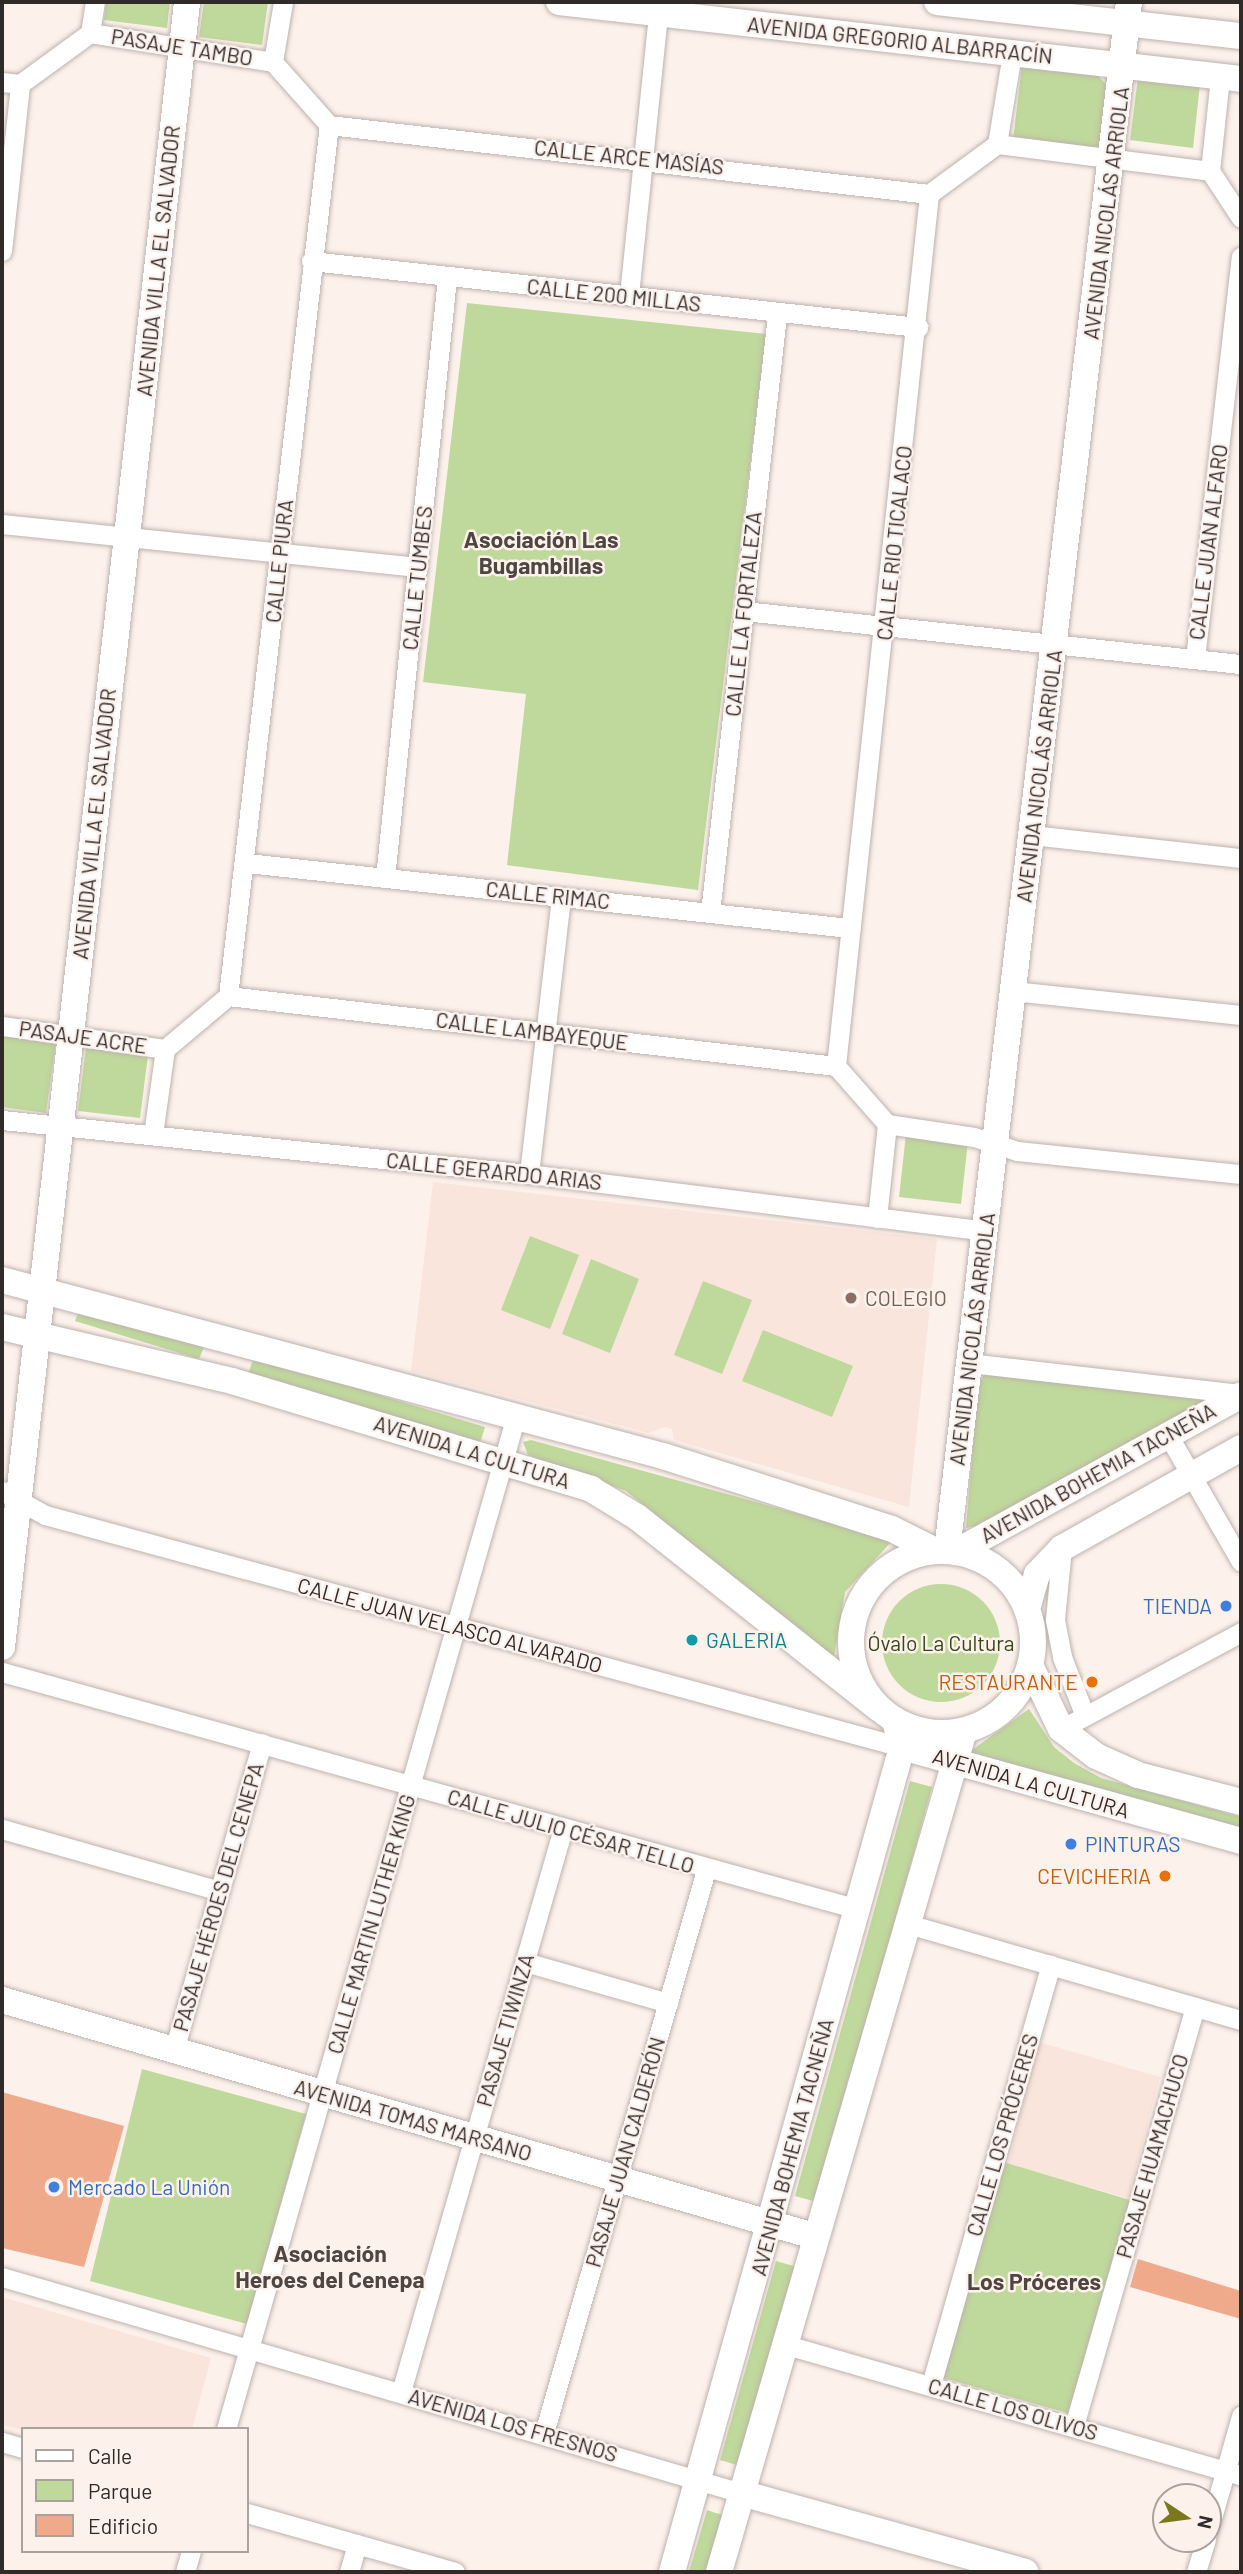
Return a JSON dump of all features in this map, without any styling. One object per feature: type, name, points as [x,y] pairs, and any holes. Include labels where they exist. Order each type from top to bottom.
[{"type":"street","points":[[2,250],[11,83],[90,33],[95,2]]},
{"type":"street","name":"AVENIDA VILLA EL SALVADOR","points":[[2,1647],[10,1495],[37,1332],[187,2]]},
{"type":"street","points":[[283,2],[273,62],[329,125]]},
{"type":"street","name":"AVENIDA GREGORIO ALBARRACÍN","points":[[559,2],[659,7],[1012,53],[1231,78]]},
{"type":"street","name":"AVENIDA GREGORIO ALBARRACÍN","points":[[937,2],[1128,13],[1241,36]]},
{"type":"street","points":[[629,295],[659,7]]},
{"type":"street","name":"AVENIDA NICOLÁS ARRIOLA","points":[[946,1551],[1128,13]]},
{"type":"street","name":"PASAJE TAMBO","points":[[90,33],[273,62]]},
{"type":"street","points":[[997,144],[1012,53]]},
{"type":"street","points":[[1210,171],[1231,78]]},
{"type":"street","name":"CALLE ARCE MASÍAS","points":[[329,125],[645,158],[929,194]]},
{"type":"street","name":"CALLE PIURA","points":[[228,996],[247,863],[311,261],[329,125]]},
{"type":"street","points":[[929,194],[997,144],[1210,171],[1238,209]]},
{"type":"street","name":"CALLE RIO TICALACO","points":[[836,1066],[849,928],[886,626],[918,327],[929,194]]},
{"type":"street","name":"CALLE JUAN ALFARO","points":[[1195,659],[1241,257]]},
{"type":"street","name":"CALLE 200 MILLAS","points":[[311,261],[447,278],[629,295],[777,315],[918,327]]},
{"type":"street","name":"CALLE TUMBES","points":[[385,878],[447,278]]},
{"type":"street","name":"CALLE LA FORTALEZA","points":[[710,913],[777,315]]},
{"type":"street","points":[[2,524],[127,534],[418,567]]},
{"type":"street","points":[[744,611],[1241,664]]},
{"type":"street","points":[[1032,835],[1241,858]]},
{"type":"street","name":"CALLE RIMAC","points":[[247,863],[849,928]]},
{"type":"street","points":[[529,1174],[561,897]]},
{"type":"street","points":[[1013,991],[1241,1015]]},
{"type":"street","points":[[153,1135],[165,1049],[228,996]]},
{"type":"street","name":"CALLE LAMBAYEQUE","points":[[228,996],[836,1066]]},
{"type":"street","name":"PASAJE ACRE","points":[[2,1026],[165,1049]]},
{"type":"street","points":[[836,1066],[887,1124],[995,1144],[1017,1152],[1241,1174]]},
{"type":"street","name":"CALLE GERARDO ARIAS","points":[[2,1120],[529,1174],[985,1231]]},
{"type":"street","points":[[877,1219],[887,1124]]},
{"type":"street","name":"AVENIDA LA CULTURA","points":[[2,1280],[515,1419],[663,1456],[892,1530],[946,1551]]},
{"type":"street","name":"AVENIDA LA CULTURA","points":[[2,1327],[37,1332],[232,1381],[503,1460],[615,1501],[887,1714]]},
{"type":"street","points":[[232,1381],[243,1346]]},
{"type":"street","points":[[969,1363],[1241,1394]]},
{"type":"street","name":"AVENIDA BOHEMIA TACNEÑA","points":[[946,1551],[1241,1394]]},
{"type":"street","name":"CALLE MARTIN LUTHER KING","points":[[227,2427],[515,1419]]},
{"type":"street","points":[[1168,1435],[1195,1474],[1241,1562]]},
{"type":"street","points":[[1027,1609],[1037,1574],[1062,1548],[1241,1448]]},
{"type":"street","name":"CALLE JUAN VELASCO ALVARADO","points":[[10,1495],[45,1515],[902,1747]]},
{"type":"street","points":[[1062,1548],[1055,1620],[1062,1657],[1085,1716]]},
{"type":"street","points":[[946,1551],[1000,1571],[1027,1609],[1033,1637],[1030,1665],[1005,1707],[964,1731],[938,1733],[887,1714],[862,1686],[852,1658],[851,1629],[860,1602],[876,1578],[899,1560],[946,1551]]},
{"type":"street","points":[[1061,1728],[1241,1632]]},
{"type":"street","name":"AVENIDA LA CULTURA","points":[[1030,1665],[1061,1728],[1096,1756],[1138,1775],[1241,1802]]},
{"type":"street","name":"CALLE JULIO CÉSAR TELLO","points":[[2,1672],[410,1784],[706,1870],[858,1909]]},
{"type":"street","name":"AVENIDA BOHEMIA TACNEÑA","points":[[672,2572],[902,1747],[887,1714]]},
{"type":"street","name":"AVENIDA BOHEMIA TACNEÑA","points":[[719,2572],[814,2236],[964,1731]]},
{"type":"street","name":"PASAJE HÉROES DEL CENEPA","points":[[174,2050],[262,1743]]},
{"type":"street","name":"AVENIDA LA CULTURA","points":[[902,1747],[1241,1841]]},
{"type":"street","name":"PASAJE TIWINZA","points":[[401,2392],[563,1828]]},
{"type":"street","points":[[2,1829],[219,1891]]},
{"type":"street","name":"PASAJE JUAN CALDERÓN","points":[[544,2433],[706,1870]]},
{"type":"street","points":[[908,1924],[1241,2020]]},
{"type":"street","points":[[524,1962],[668,2003]]},
{"type":"street","name":"CALLE LOS PRÓCERES","points":[[931,2385],[1051,1965]]},
{"type":"street","name":"AVENIDA TOMAS MARSANO","points":[[5,2003],[814,2236]]},
{"type":"street","name":"PASAJE HUAMACHUCO","points":[[1074,2426],[1195,2007]]},
{"type":"street","name":"AVENIDA LOS FRESNOS","points":[[2,2277],[700,2478],[741,2494],[1025,2572]]},
{"type":"street","name":"CALLE LOS OLIVOS","points":[[783,2344],[1233,2473]]},
{"type":"street","points":[[1222,2499],[1233,2473],[1241,2416]]},
{"type":"street","points":[[2,2442],[21,2447]]},
{"type":"street","points":[[248,2512],[455,2572]]},
{"type":"street","points":[[349,2572],[357,2544]]},
{"type":"street","points":[[185,2572],[190,2553]]},
{"type":"street","points":[[1196,2572],[1202,2553]]},
{"type":"shaded area","points":[[433,1182],[937,1239],[909,1507],[674,1440],[672,1429],[665,1427],[649,1433],[411,1371]]},
{"type":"shaded area","points":[[1039,2042],[1160,2077],[1128,2198],[1008,2164]]},
{"type":"shaded area","points":[[2,2297],[211,2358],[193,2427],[21,2427],[21,2430],[2,2425]]},
{"type":"green space","points":[[106,2],[170,2],[167,28],[104,20]]},
{"type":"green space","points":[[204,2],[268,2],[262,45],[199,37]]},
{"type":"green space","points":[[1022,65],[1094,72],[1108,86],[1099,150],[1013,140]]},
{"type":"green space","points":[[1138,77],[1200,84],[1193,148],[1130,140]]},
{"type":"green space","points":[[467,303],[766,334],[698,890],[507,865],[526,694],[423,682]]},
{"type":"green space","points":[[2,1036],[56,1041],[46,1113],[2,1107]]},
{"type":"green space","points":[[86,1048],[148,1055],[140,1118],[78,1111]]},
{"type":"green space","points":[[906,1134],[968,1141],[961,1204],[899,1197]]},
{"type":"green space","points":[[530,1236],[579,1255],[550,1329],[501,1310]]},
{"type":"green space","points":[[591,1259],[639,1279],[610,1353],[562,1334]]},
{"type":"green space","points":[[703,1281],[752,1300],[722,1374],[674,1355]]},
{"type":"green space","points":[[81,1305],[206,1342],[199,1359],[75,1321]]},
{"type":"green space","points":[[763,1330],[853,1366],[832,1417],[742,1381]]},
{"type":"green space","points":[[254,1357],[485,1427],[480,1443],[248,1374]]},
{"type":"green space","points":[[987,1371],[1206,1391],[1212,1402],[982,1525],[966,1528],[978,1385]]},
{"type":"green space","points":[[531,1440],[893,1540],[845,1592],[834,1657],[626,1491],[528,1455],[523,1442]]},
{"type":"green space","name":"Óvalo La Cultura","points":[[941,1584],[964,1589],[983,1601],[995,1620],[1000,1643],[995,1666],[983,1685],[964,1697],[941,1702],[918,1697],[899,1685],[887,1666],[882,1643],[887,1620],[899,1601],[918,1589]]},
{"type":"green space","points":[[1029,1709],[1054,1747],[1074,1763],[1101,1778],[1241,1817],[1241,1832],[974,1758],[969,1752]]},
{"type":"green space","points":[[910,1781],[932,1787],[817,2202],[795,2196]]},
{"type":"green space","points":[[142,2069],[306,2114],[247,2324],[90,2281]]},
{"type":"green space","points":[[1000,2161],[1130,2200],[1071,2414],[940,2377]]},
{"type":"green space","points":[[776,2261],[797,2267],[740,2466],[720,2460]]},
{"type":"green space","points":[[707,2510],[725,2516],[709,2572],[689,2572]]},
{"type":"building","name":"Mercado La Unión","points":[[2,2092],[124,2126],[84,2267],[2,2248]]},
{"type":"building","points":[[1138,2259],[1241,2291],[1241,2319],[1130,2287]]},
{"type":"place","name":"COLEGIO","points":[[851,1298]]},
{"type":"place","name":"TIENDA","points":[[1226,1606]]},
{"type":"place","name":"GALERIA","points":[[692,1640]]},
{"type":"place","name":"RESTAURANTE","points":[[1092,1682]]},
{"type":"place","name":"PINTURAS","points":[[1071,1844]]},
{"type":"place","name":"CEVICHERIA","points":[[1165,1876]]},
{"type":"place","name":"Mercado La Unión","points":[[54,2187]]},
{"type":"district","name":"Asociación Las Bugambillas","points":[[541,552]]},
{"type":"district","name":"Asociación Heroes del Cenepa","points":[[330,2266]]},
{"type":"district","name":"Los Próceres","points":[[1034,2281]]}]
